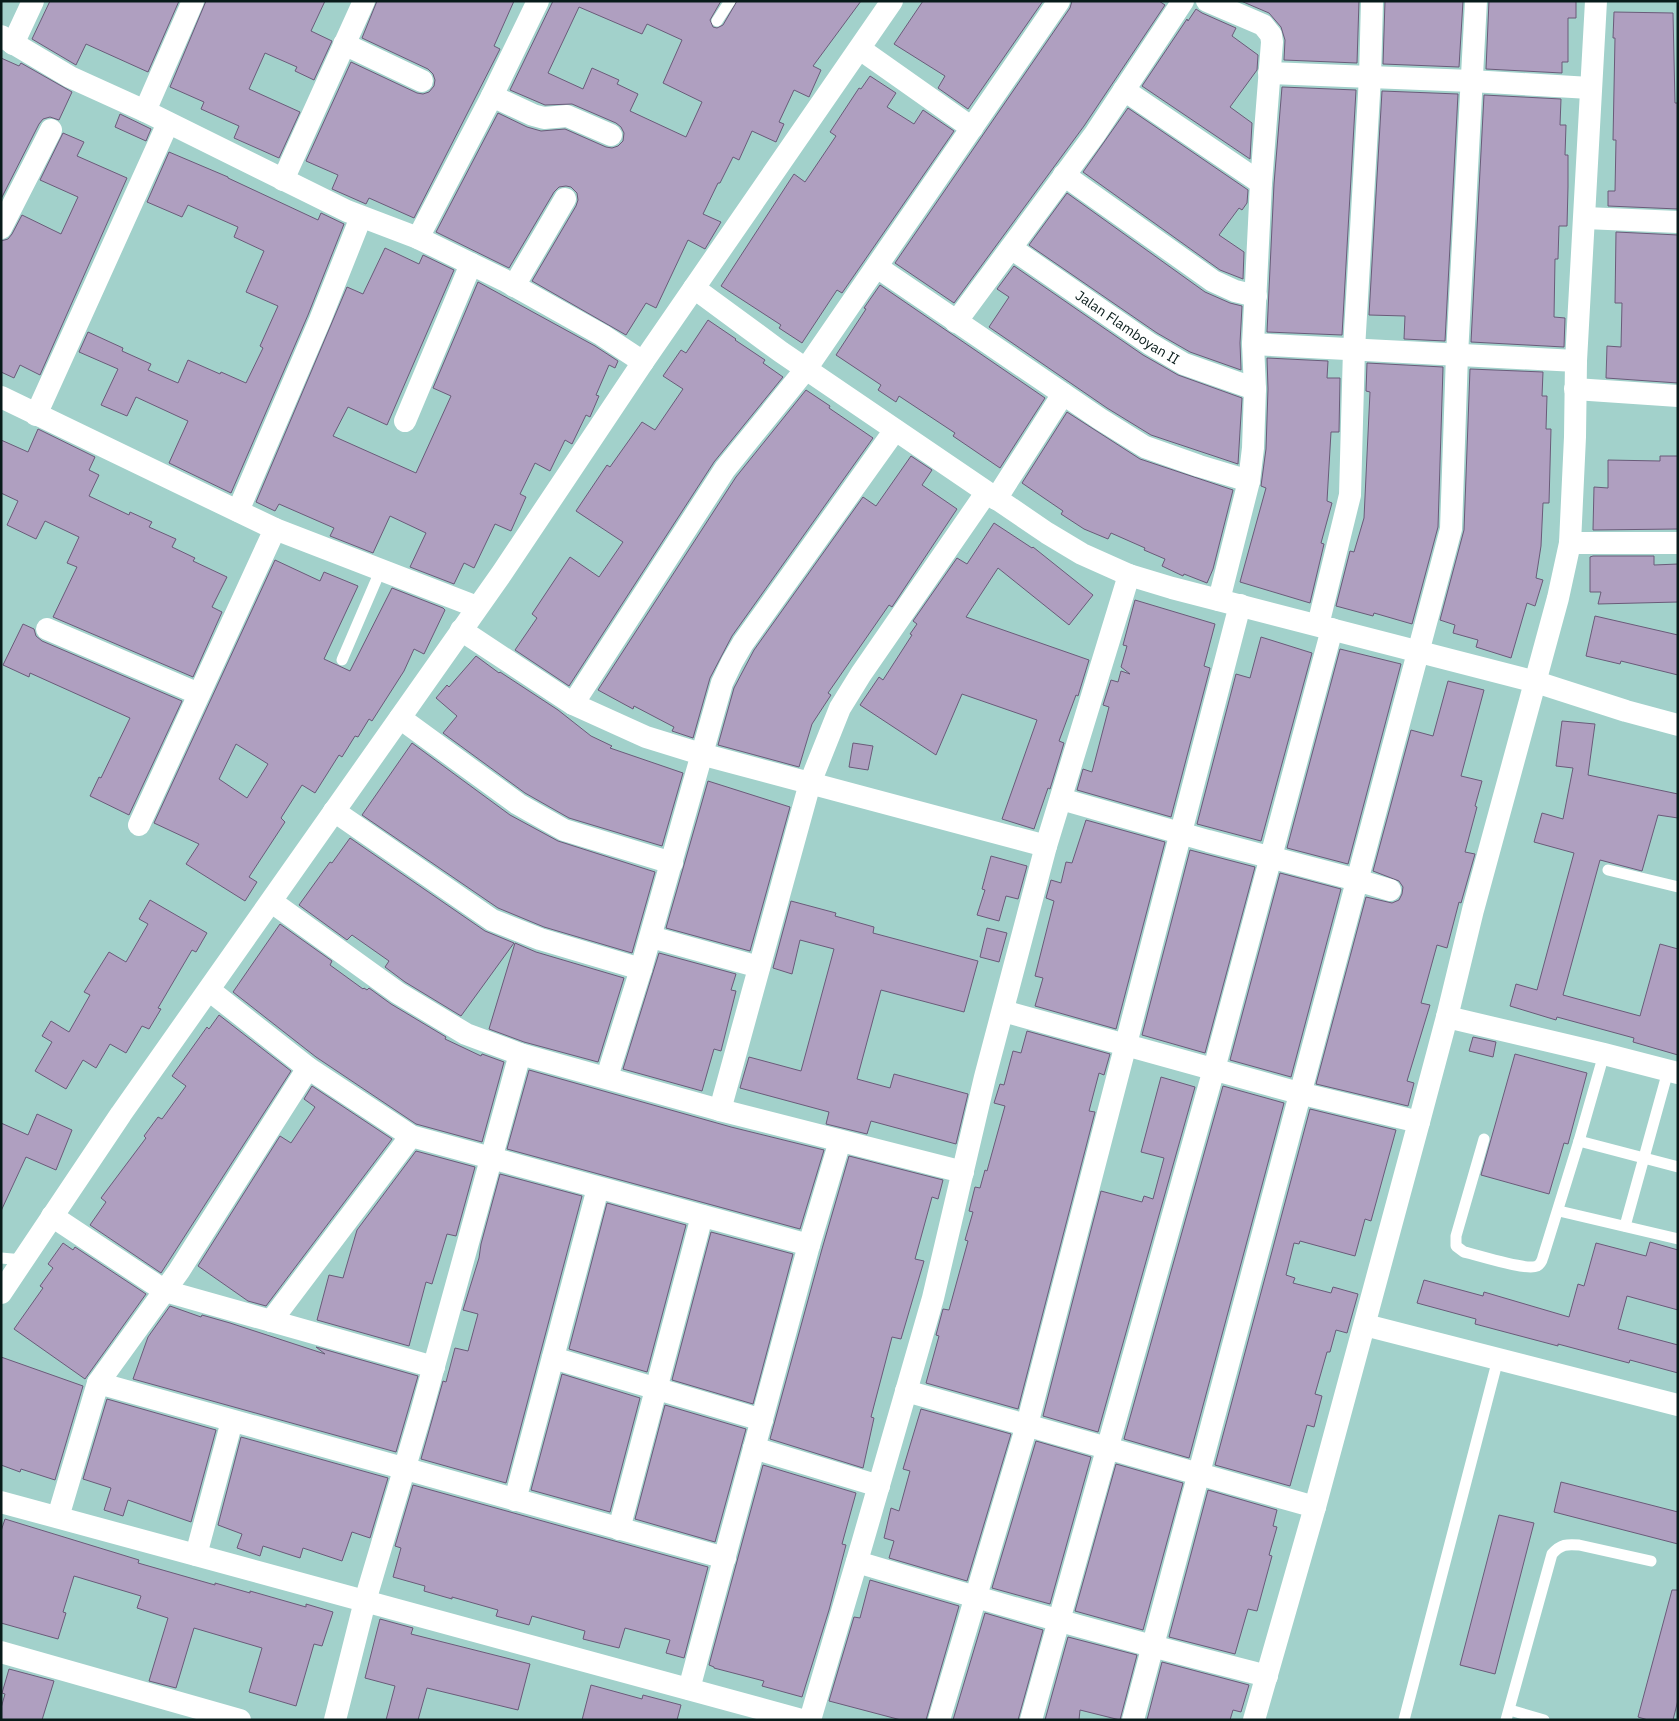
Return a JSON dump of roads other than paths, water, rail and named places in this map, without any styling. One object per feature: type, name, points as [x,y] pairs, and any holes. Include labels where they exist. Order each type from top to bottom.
[{"type":"street","points":[[33,1],[7,40],[70,77],[145,111],[347,211],[418,238],[514,286],[602,335],[643,362]]},
{"type":"street","points":[[145,111],[193,1]]},
{"type":"street","points":[[283,180],[364,1]]},
{"type":"street","points":[[418,238],[492,96],[538,1]]},
{"type":"street","points":[[1,1293],[12,1259],[52,1216],[121,1114],[272,902],[507,565],[643,362],[892,1]]},
{"type":"street","points":[[573,704],[725,469],[806,369],[1059,1]]},
{"type":"street","points":[[956,322],[1095,134],[1183,1]]},
{"type":"street","points":[[939,1720],[1027,1425],[1181,833],[1229,602],[1249,481],[1253,448],[1253,344],[1261,183],[1272,42],[1268,30],[1256,21],[1207,1]]},
{"type":"street","points":[[1030,1720],[1214,1069],[1270,857],[1325,627],[1350,496],[1354,349],[1370,77],[1372,1]]},
{"type":"street","points":[[1132,1720],[1451,529],[1457,355],[1476,1]]},
{"type":"street","points":[[1254,1720],[1315,1507],[1448,1017],[1473,910],[1536,682],[1570,544],[1576,361],[1596,1]]},
{"type":"street","points":[[344,44],[422,81]]},
{"type":"street","points":[[860,49],[972,128]]},
{"type":"street","points":[[1269,73],[1590,88]]},
{"type":"street","points":[[1124,90],[1261,183]]},
{"type":"street","points":[[492,96],[533,115],[544,118],[568,116],[611,135]]},
{"type":"street","points":[[36,414],[168,123]]},
{"type":"street","points":[[1,228],[51,130]]},
{"type":"street","points":[[1064,175],[1213,281],[1235,291],[1256,296]]},
{"type":"street","points":[[514,286],[565,199]]},
{"type":"street","points":[[238,511],[362,217]]},
{"type":"street","points":[[1585,218],[1678,222]]},
{"type":"street","name":"Jalan Flamboyan II","points":[[1011,248],[1150,344],[1184,364],[1254,389]]},
{"type":"street","points":[[405,421],[470,264]]},
{"type":"street","points":[[876,267],[1063,394],[1145,447],[1249,481]]},
{"type":"street","points":[[694,288],[806,369],[991,496],[1082,554],[1129,575],[1536,682],[1626,711],[1678,725]]},
{"type":"street","points":[[1253,344],[1576,361]]},
{"type":"street","points":[[1575,389],[1678,396]]},
{"type":"street","points":[[720,1110],[810,783],[825,741],[840,708],[861,674],[1063,394]]},
{"type":"street","points":[[1,397],[276,529],[477,607]]},
{"type":"street","points":[[607,1077],[651,937],[722,683],[735,656],[895,430]]},
{"type":"street","points":[[139,825],[276,529]]},
{"type":"street","points":[[1570,544],[1678,543]]},
{"type":"street","points":[[810,1720],[933,1298],[1003,1011],[1046,846],[1129,575]]},
{"type":"street","points":[[47,629],[200,694]]},
{"type":"street","points":[[461,630],[573,704],[646,738],[1046,846]]},
{"type":"street","points":[[400,718],[518,804],[564,830],[672,863]]},
{"type":"street","points":[[1061,799],[1390,890]]},
{"type":"street","points":[[334,811],[492,920],[540,939],[641,969]]},
{"type":"street","points":[[272,902],[398,993],[466,1034],[520,1054],[720,1110],[963,1172]]},
{"type":"street","points":[[651,937],[759,967]]},
{"type":"street","points":[[209,990],[308,1068],[411,1136],[809,1245]]},
{"type":"street","points":[[1003,1011],[1299,1093],[1419,1122]]},
{"type":"street","points":[[1448,1017],[1673,1072]]},
{"type":"street","points":[[334,1720],[365,1601],[434,1367],[520,1054]]},
{"type":"street","points":[[58,1517],[98,1383],[179,1271],[308,1068]]},
{"type":"street","points":[[271,1321],[411,1136]]},
{"type":"street","points":[[689,1689],[809,1245],[840,1141]]},
{"type":"street","points":[[515,1500],[598,1188]]},
{"type":"street","points":[[52,1216],[165,1291],[434,1367]]},
{"type":"street","points":[[619,1529],[702,1216]]},
{"type":"street","points":[[1365,1325],[1678,1405]]},
{"type":"street","points":[[553,1358],[762,1420]]},
{"type":"street","points":[[98,1383],[724,1558]]},
{"type":"street","points":[[906,1391],[1315,1507]]},
{"type":"street","points":[[196,1555],[232,1421]]},
{"type":"street","points":[[754,1448],[879,1486]]},
{"type":"street","points":[[1,1502],[802,1720]]},
{"type":"street","points":[[857,1562],[976,1598],[1152,1647],[1267,1676]]},
{"type":"street","points":[[1,1652],[240,1720]]},
{"type":"lane","points":[[717,21],[730,1]]},
{"type":"lane","points":[[342,660],[381,569]]},
{"type":"lane","points":[[1608,870],[1678,887]]},
{"type":"lane","points":[[1484,1138],[1455,1241],[1460,1249],[1525,1267],[1537,1266],[1543,1257],[1559,1211],[1604,1054]]},
{"type":"lane","points":[[1625,1226],[1644,1158],[1673,1072]]},
{"type":"lane","points":[[1579,1141],[1678,1167]]},
{"type":"lane","points":[[1559,1211],[1678,1240]]},
{"type":"lane","points":[[1404,1720],[1498,1359]]},
{"type":"lane","points":[[1544,1720],[1508,1715],[1552,1554],[1559,1546],[1567,1544],[1651,1561]]}]
